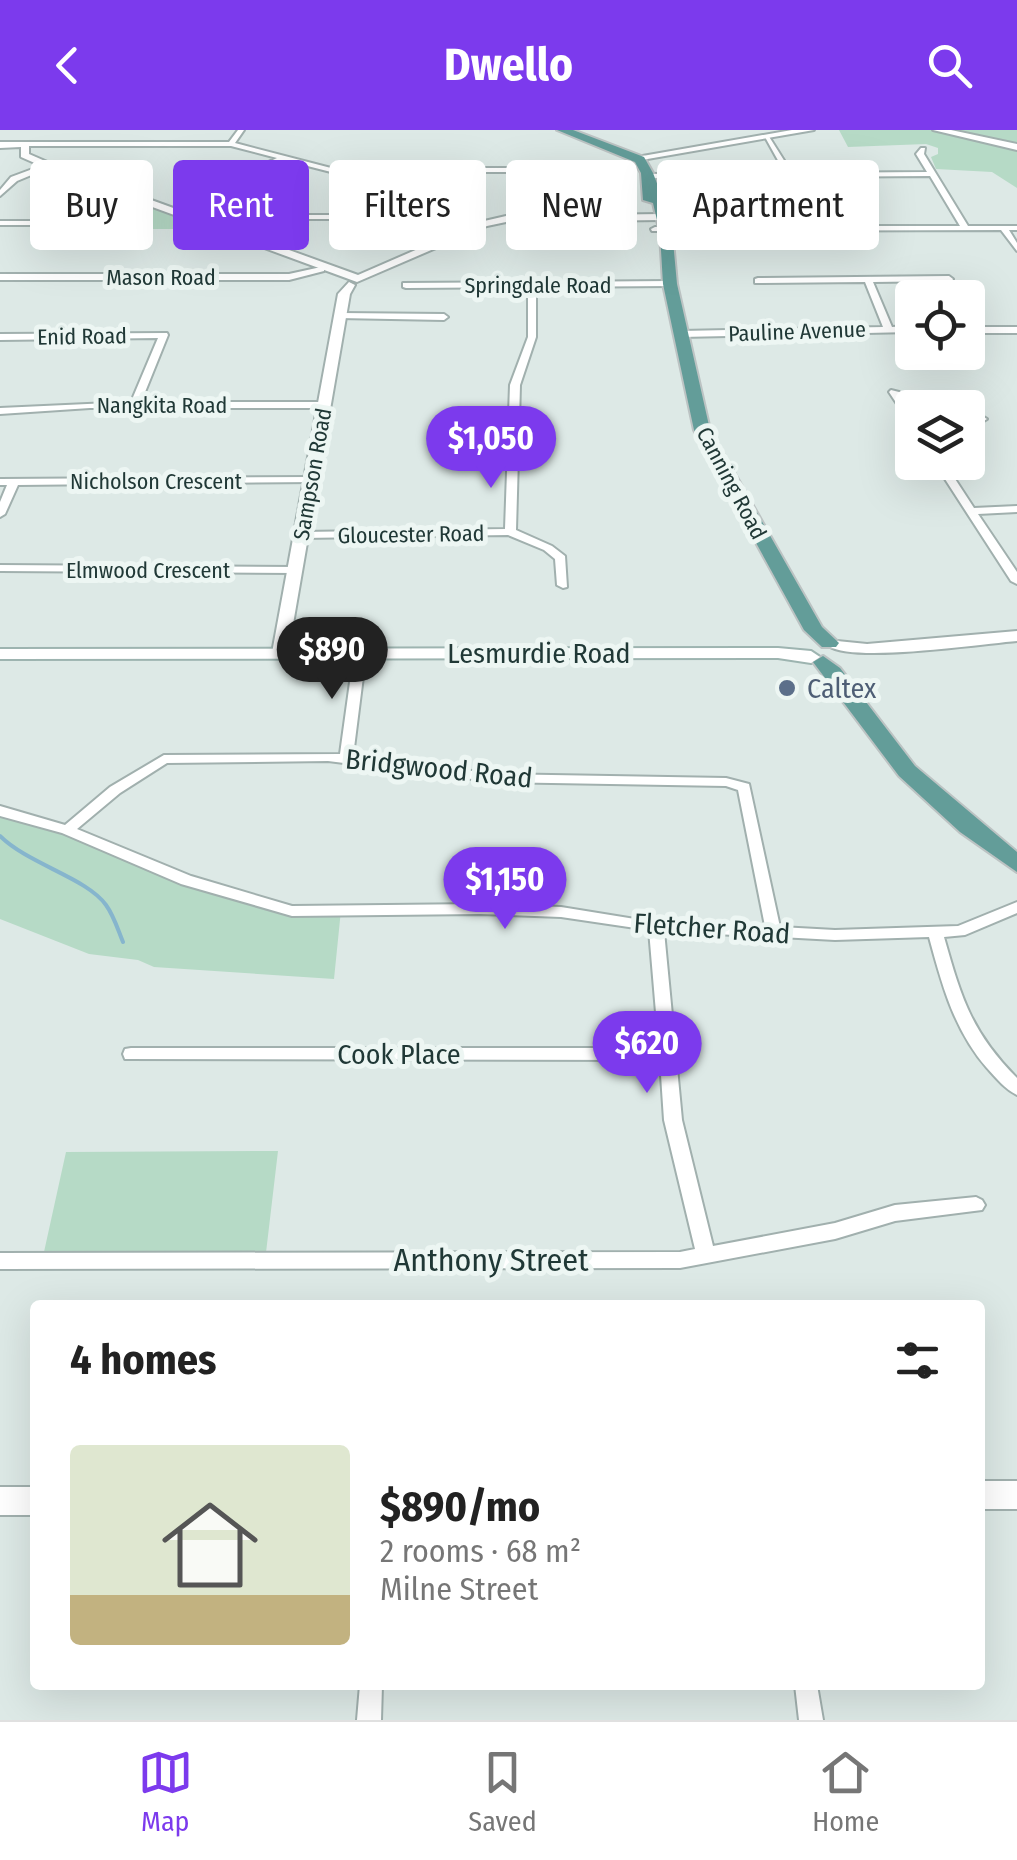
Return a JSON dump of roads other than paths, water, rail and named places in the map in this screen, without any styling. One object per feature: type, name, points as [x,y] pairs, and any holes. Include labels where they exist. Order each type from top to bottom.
[{"type":"main road","points":[[563,130],[636,158],[648,178]]},
{"type":"main road","name":"Canning Road","points":[[648,178],[657,212]]},
{"type":"main road","name":"Canning Road","points":[[669,250],[669,275],[705,438],[826,652],[867,723],[905,770],[1017,864]]},
{"type":"main road","name":"Lesmurdie Road","points":[[0,654],[826,652]]},
{"type":"street","points":[[231,144],[241,130]]},
{"type":"street","points":[[636,158],[809,130]]},
{"type":"street","points":[[938,130],[1017,147]]},
{"type":"street","points":[[768,137],[781,160]]},
{"type":"street","points":[[0,144],[231,144],[331,170],[506,170]]},
{"type":"street","points":[[26,144],[24,155],[35,160]]},
{"type":"street","points":[[923,149],[920,154],[966,229]]},
{"type":"street","points":[[279,160],[283,158]]},
{"type":"street","points":[[0,194],[14,179],[30,173]]},
{"type":"street","points":[[879,174],[933,174]]},
{"type":"street","points":[[648,178],[657,177]]},
{"type":"street","points":[[0,223],[30,223]]},
{"type":"street","points":[[1004,228],[1017,249]]},
{"type":"street","points":[[879,229],[1017,228]]},
{"type":"street","points":[[270,250],[355,282],[426,250]]},
{"type":"street","name":"Mason Road","points":[[0,277],[289,277],[321,269]]},
{"type":"street","name":"Springdale Road","points":[[406,285],[532,285],[669,275]]},
{"type":"street","points":[[758,281],[949,279]]},
{"type":"street","points":[[868,280],[888,328]]},
{"type":"street","name":"Sampson Road","points":[[280,653],[324,405],[342,316],[355,282]]},
{"type":"street","name":"Gloucester Road","points":[[302,535],[510,532],[515,385],[532,337],[532,285]]},
{"type":"street","points":[[342,316],[444,316]]},
{"type":"street","name":"Pauline Avenue","points":[[681,334],[895,328]]},
{"type":"street","points":[[985,330],[1017,330]]},
{"type":"street","name":"Enid Road","points":[[0,337],[164,335],[136,404]]},
{"type":"street","name":"Nangkita Road","points":[[0,411],[136,404],[324,405]]},
{"type":"street","name":"Nicholson Crescent","points":[[0,482],[312,480]]},
{"type":"street","points":[[950,480],[1017,581]]},
{"type":"street","points":[[0,514],[14,482]]},
{"type":"street","points":[[970,511],[1017,509]]},
{"type":"street","points":[[510,532],[548,548],[561,558],[563,586]]},
{"type":"street","name":"Elmwood Crescent","points":[[0,568],[296,570]]},
{"type":"street","points":[[826,652],[1017,636]]},
{"type":"street","points":[[346,758],[360,653]]},
{"type":"street","name":"Bridgwood Road","points":[[66,830],[114,790],[164,760],[346,758],[480,777],[726,782],[744,787],[774,934]]},
{"type":"street","name":"Fletcher Road","points":[[0,812],[66,830],[186,880],[292,911],[496,909],[774,934],[936,934],[981,925],[1017,908]]},
{"type":"street","points":[[656,925],[672,1120],[706,1255]]},
{"type":"street","points":[[936,934],[970,1037],[984,1057],[1017,1088]]},
{"type":"street","name":"Cook Place","points":[[130,1054],[667,1054]]},
{"type":"street","name":"Anthony Street","points":[[0,1261],[680,1260],[835,1231],[896,1214],[976,1205]]},
{"type":"street","points":[[985,1495],[1017,1494]]},
{"type":"street","points":[[0,1502],[30,1501]]},
{"type":"street","points":[[370,1720],[372,1690]]},
{"type":"street","points":[[807,1690],[811,1720]]},
{"type":"waterway","points":[[0,836],[97,895],[111,914],[123,942]]},
{"type":"place","name":"Caltex","points":[[787,688]]}]
